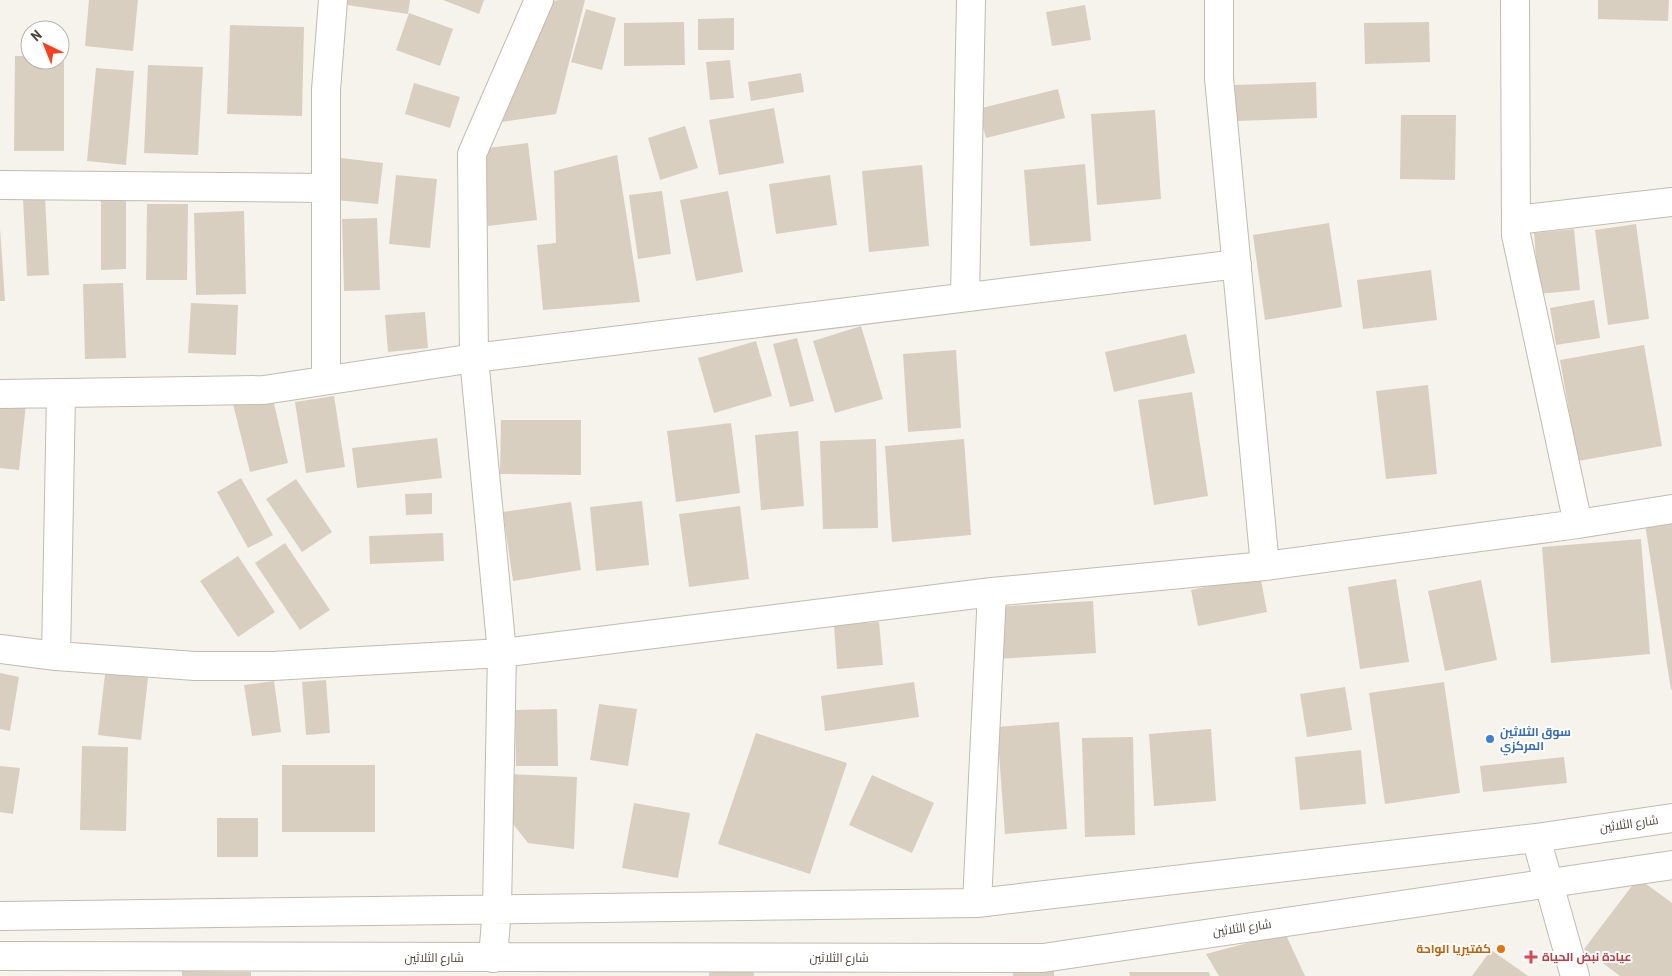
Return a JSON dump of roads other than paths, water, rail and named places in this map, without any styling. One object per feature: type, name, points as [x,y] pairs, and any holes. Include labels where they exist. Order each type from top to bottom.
[{"type":"street","points":[[326,380],[326,90],[333,0]]},
{"type":"street","points":[[493,958],[497,908],[502,653],[474,358],[472,154],[539,0]]},
{"type":"street","points":[[965,297],[971,0]]},
{"type":"street","points":[[1219,0],[1219,78],[1266,566]]},
{"type":"street","points":[[1515,0],[1516,235],[1578,524]]},
{"type":"street","points":[[0,185],[326,188]]},
{"type":"street","points":[[1516,220],[1672,202]]},
{"type":"street","points":[[0,394],[264,390],[474,358],[1237,264]]},
{"type":"street","points":[[56,656],[61,394]]},
{"type":"street","points":[[0,649],[56,656],[195,666],[254,666],[502,653],[992,592],[1266,566],[1578,524],[1672,509]]},
{"type":"street","points":[[978,903],[992,592]]},
{"type":"street","name":"شارع الثلاثين","points":[[0,916],[72,917],[497,908],[978,903],[1536,838],[1672,818]]},
{"type":"street","points":[[1536,838],[1574,976]]},
{"type":"street","name":"شارع الثلاثين","points":[[0,956],[64,967],[493,958],[617,967],[1043,958],[1672,865]]},
{"type":"place","name":"سوق الثلاثين المركزي","points":[[1490,739]]},
{"type":"place","name":"كفتيريا الواحة","points":[[1501,949]]},
{"type":"place","name":"عيادة نبض الحياة","points":[[1531,957]]}]
